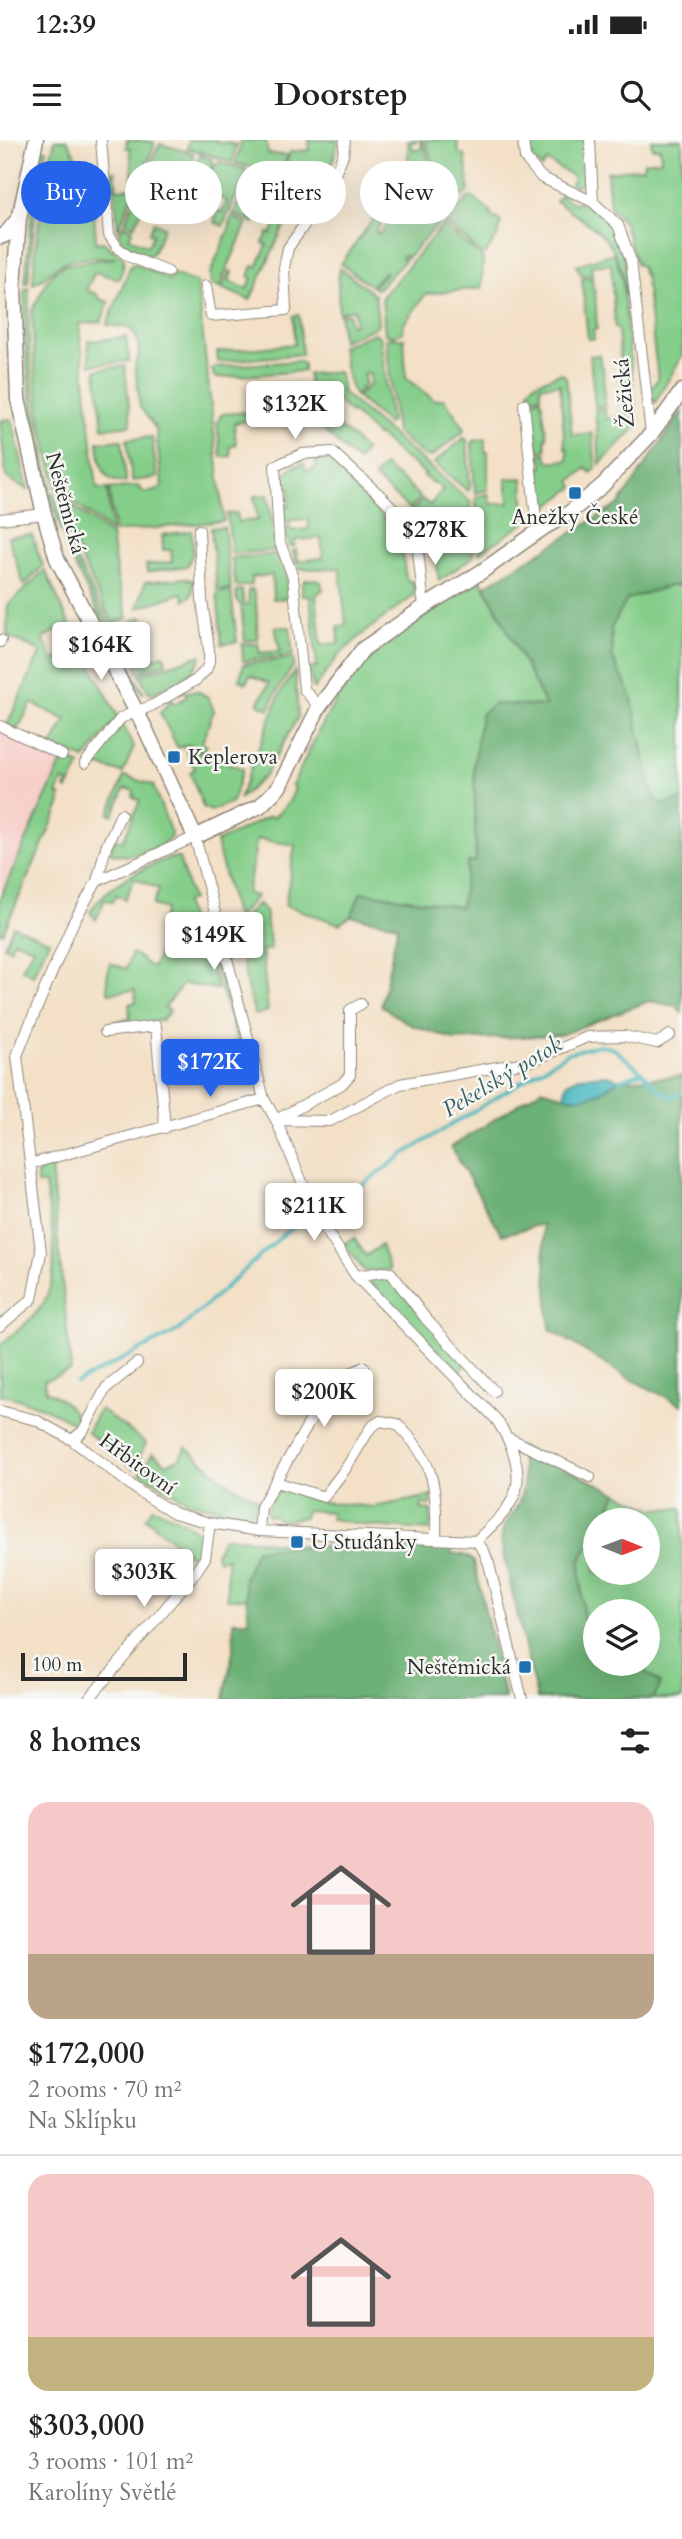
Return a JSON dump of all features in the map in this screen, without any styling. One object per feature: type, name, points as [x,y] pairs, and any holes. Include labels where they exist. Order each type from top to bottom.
[{"type":"street","name":"Neštěmická","points":[[37,140],[19,218],[16,250],[14,280],[18,399],[57,559],[167,772],[195,837],[264,1099],[276,1120],[316,1214],[356,1276],[496,1419],[509,1438],[517,1475],[513,1499],[496,1522],[476,1541]]},
{"type":"street","points":[[101,140],[109,235],[128,256],[168,272]]},
{"type":"street","points":[[206,286],[211,316],[286,310],[284,268],[288,248],[328,191],[343,155],[345,140]]},
{"type":"street","name":"Žežická","points":[[195,837],[260,806],[279,787],[319,707],[363,649],[568,514],[603,485],[651,434],[631,261],[618,225],[593,202],[541,177],[525,158],[523,140]]},
{"type":"street","points":[[590,140],[593,202]]},
{"type":"street","points":[[0,237],[5,235],[19,218]]},
{"type":"street","points":[[0,245],[16,250]]},
{"type":"street","points":[[0,256],[16,250]]},
{"type":"street","points":[[0,270],[14,280]]},
{"type":"street","points":[[651,434],[682,391]]},
{"type":"street","points":[[524,404],[536,519],[543,528]]},
{"type":"street","points":[[319,707],[304,689],[293,577],[279,540],[275,466],[302,454],[332,452],[383,498],[416,532],[424,607]]},
{"type":"street","points":[[0,519],[44,514]]},
{"type":"street","points":[[85,763],[121,718],[196,680],[206,670],[209,662],[202,600],[199,530]]},
{"type":"street","points":[[0,726],[62,755]]},
{"type":"street","points":[[3,1319],[32,1299],[41,1252],[17,1056],[74,923],[97,881],[106,847],[121,814]]},
{"type":"street","points":[[97,881],[195,837]]},
{"type":"street","points":[[276,1120],[342,1084],[350,1075],[351,1010],[360,1004]]},
{"type":"street","points":[[105,1032],[156,1026],[165,1128]]},
{"type":"street","points":[[276,1120],[330,1121],[400,1084],[532,1061],[587,1037],[624,1036],[657,1043],[670,1035]]},
{"type":"street","points":[[30,1164],[264,1099]]},
{"type":"street","points":[[356,1276],[391,1273],[426,1319],[494,1391]]},
{"type":"street","points":[[72,1440],[83,1432],[106,1388],[137,1363]]},
{"type":"street","points":[[260,1531],[261,1507],[329,1388],[364,1367]]},
{"type":"street","name":"Hřbitovní","points":[[0,1411],[36,1420],[72,1440],[140,1492],[174,1513],[210,1524],[260,1531],[476,1541]]},
{"type":"street","points":[[276,1482],[324,1497],[371,1427],[380,1421],[397,1424],[429,1464],[437,1502],[436,1539]]},
{"type":"street","points":[[509,1438],[590,1477]]},
{"type":"street","points":[[89,1699],[195,1573],[205,1558],[210,1524]]},
{"type":"street","points":[[476,1541],[489,1563],[522,1699]]},
{"type":"shaded area","points":[[0,731],[63,761],[0,898]]},
{"type":"green space","points":[[55,140],[67,140],[78,161],[50,161]]},
{"type":"green space","points":[[127,140],[154,142],[148,161],[131,161],[130,148],[126,148]]},
{"type":"green space","points":[[189,140],[217,140],[218,143],[237,144],[232,162],[187,148]]},
{"type":"green space","points":[[266,140],[268,154],[288,155],[285,161],[235,163],[240,141]]},
{"type":"green space","points":[[309,140],[338,140],[333,161],[287,161],[290,152],[310,150]]},
{"type":"green space","points":[[408,140],[418,140],[411,143],[414,151],[422,148],[422,140],[429,161],[408,161]]},
{"type":"green space","points":[[425,140],[457,140],[459,154],[465,154],[469,191],[463,196],[458,196],[458,161],[432,161]]},
{"type":"green space","points":[[585,140],[588,172],[585,181],[576,187],[571,185],[574,177],[547,161],[542,168],[534,160],[527,141]]},
{"type":"green space","points":[[651,140],[682,140],[682,356],[655,403],[651,389],[658,379],[645,274],[641,265],[637,265],[624,223],[610,207],[607,172],[643,168],[644,162],[661,160],[660,148],[652,148]]},
{"type":"green space","points":[[160,144],[193,153],[192,161],[151,161]]},
{"type":"green space","points":[[40,149],[47,150],[45,161],[41,161]]},
{"type":"green space","points":[[200,155],[213,160],[213,161],[197,161]]},
{"type":"green space","points":[[222,163],[236,166],[236,196],[223,226],[218,224],[222,224],[222,212],[227,201],[222,199]]},
{"type":"green space","points":[[112,171],[115,171],[117,189],[125,188],[125,213],[118,229]]},
{"type":"green space","points":[[562,193],[563,197],[575,204],[578,201],[599,214],[615,232],[623,252],[630,295],[626,295],[619,261],[612,249],[595,229],[556,201]]},
{"type":"green space","points":[[468,198],[474,198],[501,222],[499,233],[486,253],[482,254],[447,224],[458,224],[458,209]]},
{"type":"green space","points":[[232,217],[236,219],[236,224],[247,224],[219,287],[211,285],[210,274],[231,224],[229,223]]},
{"type":"green space","points":[[30,224],[34,224],[28,283],[25,283]]},
{"type":"green space","points":[[39,224],[95,224],[96,243],[103,242],[124,258],[119,279],[95,272],[86,290],[109,302],[101,322],[79,324],[97,489],[107,489],[112,532],[57,489],[41,422],[32,311],[47,281],[64,265],[115,258],[92,258],[61,264],[33,284]]},
{"type":"green space","points":[[153,224],[164,227],[154,251],[149,256],[124,243],[119,235],[123,225],[133,230],[129,238],[148,246],[153,235],[149,233]]},
{"type":"green space","points":[[276,224],[287,224],[283,228],[250,300],[221,288],[230,271],[229,281],[247,289],[253,266],[257,267],[267,245],[263,243],[268,233],[271,234]]},
{"type":"green space","points":[[370,224],[380,224],[376,232],[380,234],[387,224],[438,224],[407,258],[404,255],[402,257],[405,260],[375,289],[373,287],[385,271],[371,286],[341,264]]},
{"type":"green space","points":[[443,225],[483,258],[482,288],[426,294],[403,325],[403,332],[393,336],[385,334],[382,297]]},
{"type":"green space","points":[[614,253],[622,278],[637,426],[600,464],[595,410],[605,409],[606,419],[626,416],[618,328],[615,328],[611,264],[591,266],[592,275],[582,276],[576,265]]},
{"type":"green space","points":[[136,264],[170,280],[173,274],[197,283],[224,521],[115,532],[109,489],[138,486],[144,493],[156,491],[162,486],[156,429],[140,407],[135,365],[139,355],[138,342],[133,331],[128,328],[107,325],[131,265]]},
{"type":"green space","points":[[340,268],[375,295],[378,324],[342,341],[340,315],[349,314],[350,325],[355,324],[354,309],[339,313]]},
{"type":"green space","points":[[592,278],[597,329],[593,330],[594,339],[588,339],[582,279]]},
{"type":"green space","points":[[29,288],[31,363],[51,488],[48,489],[37,439],[27,365],[24,289]]},
{"type":"green space","points":[[299,315],[302,354],[218,362],[217,352],[295,344],[293,316]]},
{"type":"green space","points":[[375,333],[380,337],[391,422],[388,424],[357,397],[370,384],[370,373],[364,373],[365,384],[355,396],[348,378],[342,346]]},
{"type":"green space","points":[[126,337],[129,361],[90,365],[88,341]]},
{"type":"green space","points":[[386,338],[404,338],[406,378],[434,400],[444,399],[464,427],[463,432],[431,457],[423,455],[396,432]]},
{"type":"green space","points":[[599,355],[603,367],[605,406],[595,407],[590,356]]},
{"type":"green space","points":[[299,361],[303,364],[304,371],[215,378],[212,370],[214,367]]},
{"type":"green space","points":[[125,366],[131,425],[103,428],[96,370]]},
{"type":"green space","points":[[339,372],[343,393],[471,502],[473,557],[439,581],[431,529],[412,512],[422,499],[430,505],[443,489],[432,483],[425,474],[333,396],[320,411],[327,417],[319,426],[313,421],[308,374]]},
{"type":"green space","points":[[561,373],[566,377],[572,435],[592,433],[596,468],[591,473],[586,468],[571,481],[574,487],[547,507],[543,504],[539,468],[543,467],[542,458],[537,457],[537,454],[546,453],[548,462],[568,460],[560,384],[540,386],[541,396],[531,397],[529,390],[533,384]]},
{"type":"green space","points":[[541,398],[547,438],[546,450],[538,451],[531,401]]},
{"type":"green space","points":[[682,411],[682,585],[669,586],[627,599],[611,628],[613,659],[631,695],[652,793],[661,805],[682,800],[682,1013],[676,1006],[649,1001],[560,1035],[455,1040],[411,1025],[381,1006],[398,925],[351,916],[361,892],[461,907],[468,862],[476,861],[474,764],[481,714],[494,704],[546,706],[485,586],[619,504]]},
{"type":"green space","points":[[249,412],[250,421],[234,423],[236,445],[230,446],[231,456],[221,457],[217,422],[222,414]]},
{"type":"green space","points":[[12,419],[28,490],[6,477],[0,422]]},
{"type":"green space","points":[[329,419],[366,450],[357,461],[321,428]]},
{"type":"green space","points":[[152,437],[157,478],[132,481],[127,439]]},
{"type":"green space","points":[[464,438],[467,440],[468,491],[434,463]]},
{"type":"green space","points":[[485,439],[485,452],[488,452],[488,490],[475,493],[472,444]]},
{"type":"green space","points":[[122,440],[126,482],[118,482],[111,480],[103,470],[98,442]]},
{"type":"green space","points":[[326,460],[350,474],[346,481],[390,524],[401,541],[406,579],[414,583],[415,595],[340,654],[314,689],[308,669],[317,667],[310,596],[302,596],[302,585],[305,580],[315,579],[321,582],[323,590],[316,595],[321,645],[339,643],[338,626],[346,625],[340,568],[298,567],[292,552],[296,550],[298,561],[323,558],[321,538],[295,540],[295,546],[290,547],[284,528],[290,527],[291,531],[309,529],[308,519],[290,520],[290,524],[285,522],[284,506],[289,506],[290,488],[283,487],[284,476],[292,467],[304,463],[305,471],[316,468],[316,461]]},
{"type":"green space","points":[[384,466],[420,497],[410,510],[374,477]]},
{"type":"green space","points":[[523,478],[525,523],[479,553],[476,497],[489,494],[490,504],[509,503],[506,479]]},
{"type":"green space","points":[[53,493],[74,555],[144,694],[134,684],[70,556],[49,494]]},
{"type":"green space","points":[[268,495],[276,550],[232,554],[227,514],[237,513],[238,522],[258,520],[254,496]]},
{"type":"green space","points":[[60,496],[111,535],[117,577],[128,618],[112,623],[78,553]]},
{"type":"green space","points":[[224,527],[231,589],[217,590],[211,528]]},
{"type":"green space","points":[[192,531],[193,553],[187,566],[147,572],[146,565],[172,562],[171,550],[163,550],[162,535]]},
{"type":"green space","points":[[32,535],[43,566],[24,585],[8,537]]},
{"type":"green space","points":[[277,554],[286,577],[289,598],[273,599],[272,575],[252,577],[252,585],[236,587],[232,558]]},
{"type":"green space","points":[[45,570],[73,632],[70,635],[66,626],[43,638],[53,660],[77,652],[72,641],[78,640],[118,717],[85,759],[52,746],[66,720],[32,703],[17,730],[7,725],[41,651],[7,636],[8,605]]},
{"type":"green space","points":[[185,578],[194,581],[192,595],[185,600],[182,593],[138,608],[145,582]]},
{"type":"green space","points":[[481,580],[547,706],[494,704],[474,764],[476,862],[468,863],[461,907],[361,892],[351,916],[339,924],[285,905],[295,845],[257,839],[247,894],[257,896],[236,919],[216,842],[270,816],[273,818],[289,802],[295,789],[292,786],[325,720],[340,694],[362,667],[411,626]]},
{"type":"green space","points":[[682,585],[682,800],[661,805],[652,793],[631,695],[613,659],[611,628],[627,599],[669,586]]},
{"type":"green space","points":[[242,590],[244,605],[249,604],[248,590],[253,590],[258,640],[245,641],[241,605],[237,601],[236,591]]},
{"type":"green space","points":[[231,591],[237,642],[222,644],[217,593]]},
{"type":"green space","points":[[141,617],[144,622],[153,620],[154,628],[137,634],[141,645],[147,644],[152,659],[164,655],[166,663],[138,673],[131,627],[134,620]]},
{"type":"green space","points":[[275,627],[290,627],[293,655],[243,661],[242,644],[258,644],[260,653],[280,651]]},
{"type":"green space","points":[[201,655],[198,663],[187,675],[150,694],[140,675]]},
{"type":"green space","points":[[293,658],[294,665],[276,692],[269,709],[258,704],[269,683],[250,675],[246,683],[239,680],[244,664]]},
{"type":"green space","points":[[295,671],[298,717],[265,776],[239,799],[280,693]]},
{"type":"green space","points":[[197,691],[208,697],[214,710],[202,743],[207,746],[203,750],[188,744],[178,748],[160,713],[172,699],[174,704],[187,697],[185,692]]},
{"type":"green space","points":[[122,723],[134,747],[123,773],[89,763]]},
{"type":"green space","points":[[185,748],[243,769],[232,802],[211,811],[203,807],[190,772],[195,769]]},
{"type":"green space","points":[[64,757],[80,765],[67,790],[65,789],[68,782],[63,780],[57,794],[61,796],[61,803],[3,933],[0,932],[0,898]]},
{"type":"green space","points":[[124,776],[153,785],[172,836],[151,850],[134,855],[110,852],[115,838],[123,841],[140,800],[133,797],[134,791],[125,788],[113,815],[109,814]]},
{"type":"green space","points":[[169,858],[179,858],[192,900],[185,902],[191,922],[198,921],[218,989],[183,984],[165,1007],[170,1011],[162,1020],[113,1028],[112,1022],[130,1019],[129,1004],[136,1002],[135,990],[108,993],[110,963],[126,969],[132,953],[153,967],[172,926],[162,921],[166,909],[153,905],[159,889],[135,878],[125,899],[116,895],[112,902],[105,899],[96,920],[90,912],[114,886]]},
{"type":"green space","points":[[258,903],[265,911],[271,949],[262,950],[268,1011],[255,1015],[247,987],[237,925]]},
{"type":"green space","points":[[207,919],[250,1067],[245,1068],[201,920]]},
{"type":"green space","points":[[13,926],[49,941],[33,975],[22,969],[33,948],[14,940],[10,949],[4,946]]},
{"type":"green space","points":[[682,1076],[682,1405],[624,1376],[550,1329],[542,1224],[502,1235],[451,1147],[542,1089],[571,1098],[599,1093],[619,1080]]},
{"type":"green space","points":[[51,1168],[71,1370],[44,1381],[46,1391],[62,1401],[75,1414],[78,1426],[41,1407],[0,1394],[0,1345],[37,1312],[51,1283],[54,1250],[50,1216],[45,1184],[37,1184],[37,1175],[42,1169]]},
{"type":"green space","points":[[354,1238],[366,1256],[381,1245],[390,1270],[364,1271],[344,1243]]},
{"type":"green space","points":[[390,1276],[465,1365],[459,1372],[434,1350],[369,1281],[369,1277]]},
{"type":"green space","points":[[100,1409],[146,1443],[134,1469],[87,1432]]},
{"type":"green space","points":[[519,1446],[617,1493],[611,1508],[583,1508],[583,1556],[580,1562],[583,1676],[651,1676],[660,1683],[652,1699],[537,1699],[501,1543],[504,1526],[520,1500],[523,1477]]},
{"type":"green space","points":[[186,1447],[226,1482],[259,1500],[250,1515],[189,1502],[140,1473],[153,1453],[167,1464],[179,1459]]},
{"type":"green space","points":[[283,1489],[322,1502],[373,1507],[432,1496],[431,1505],[422,1504],[421,1509],[431,1510],[430,1530],[371,1526],[331,1519],[331,1512],[306,1510],[304,1517],[281,1521],[272,1515],[268,1516],[268,1507],[276,1494]]},
{"type":"green space","points":[[617,1493],[652,1508],[611,1508]]},
{"type":"green space","points":[[153,1507],[196,1530],[202,1540],[199,1557],[193,1558],[146,1518]]},
{"type":"green space","points":[[682,1508],[682,1699],[652,1699],[660,1683],[651,1676],[660,1676],[660,1599],[583,1599],[583,1616],[580,1562],[583,1556],[583,1586],[660,1586],[660,1509]]},
{"type":"green space","points":[[228,1537],[304,1546],[256,1550],[244,1579],[247,1598],[227,1599],[227,1558],[218,1560],[216,1554],[222,1539]]},
{"type":"green space","points":[[370,1544],[451,1546],[452,1554],[464,1555],[474,1562],[505,1699],[224,1699],[234,1646],[233,1621],[249,1621],[244,1579],[256,1549]]},
{"type":"water","points":[[609,1075],[619,1080],[599,1092],[579,1098],[564,1095],[567,1083],[579,1077]]},
{"type":"waterway","name":"Pekelský potok","points":[[341,1201],[404,1154],[568,1053],[600,1045],[614,1049],[658,1089],[672,1097],[682,1093]]},
{"type":"waterway","points":[[619,1080],[642,1072]]},
{"type":"waterway","name":"Pekelský potok","points":[[76,1383],[179,1330],[285,1233],[301,1223]]},
{"type":"place","name":"Anežky České","points":[[575,493]]},
{"type":"place","name":"Keplerova","points":[[174,757]]},
{"type":"place","name":"U Studánky","points":[[297,1542]]},
{"type":"place","name":"Neštěmická","points":[[525,1667]]}]
